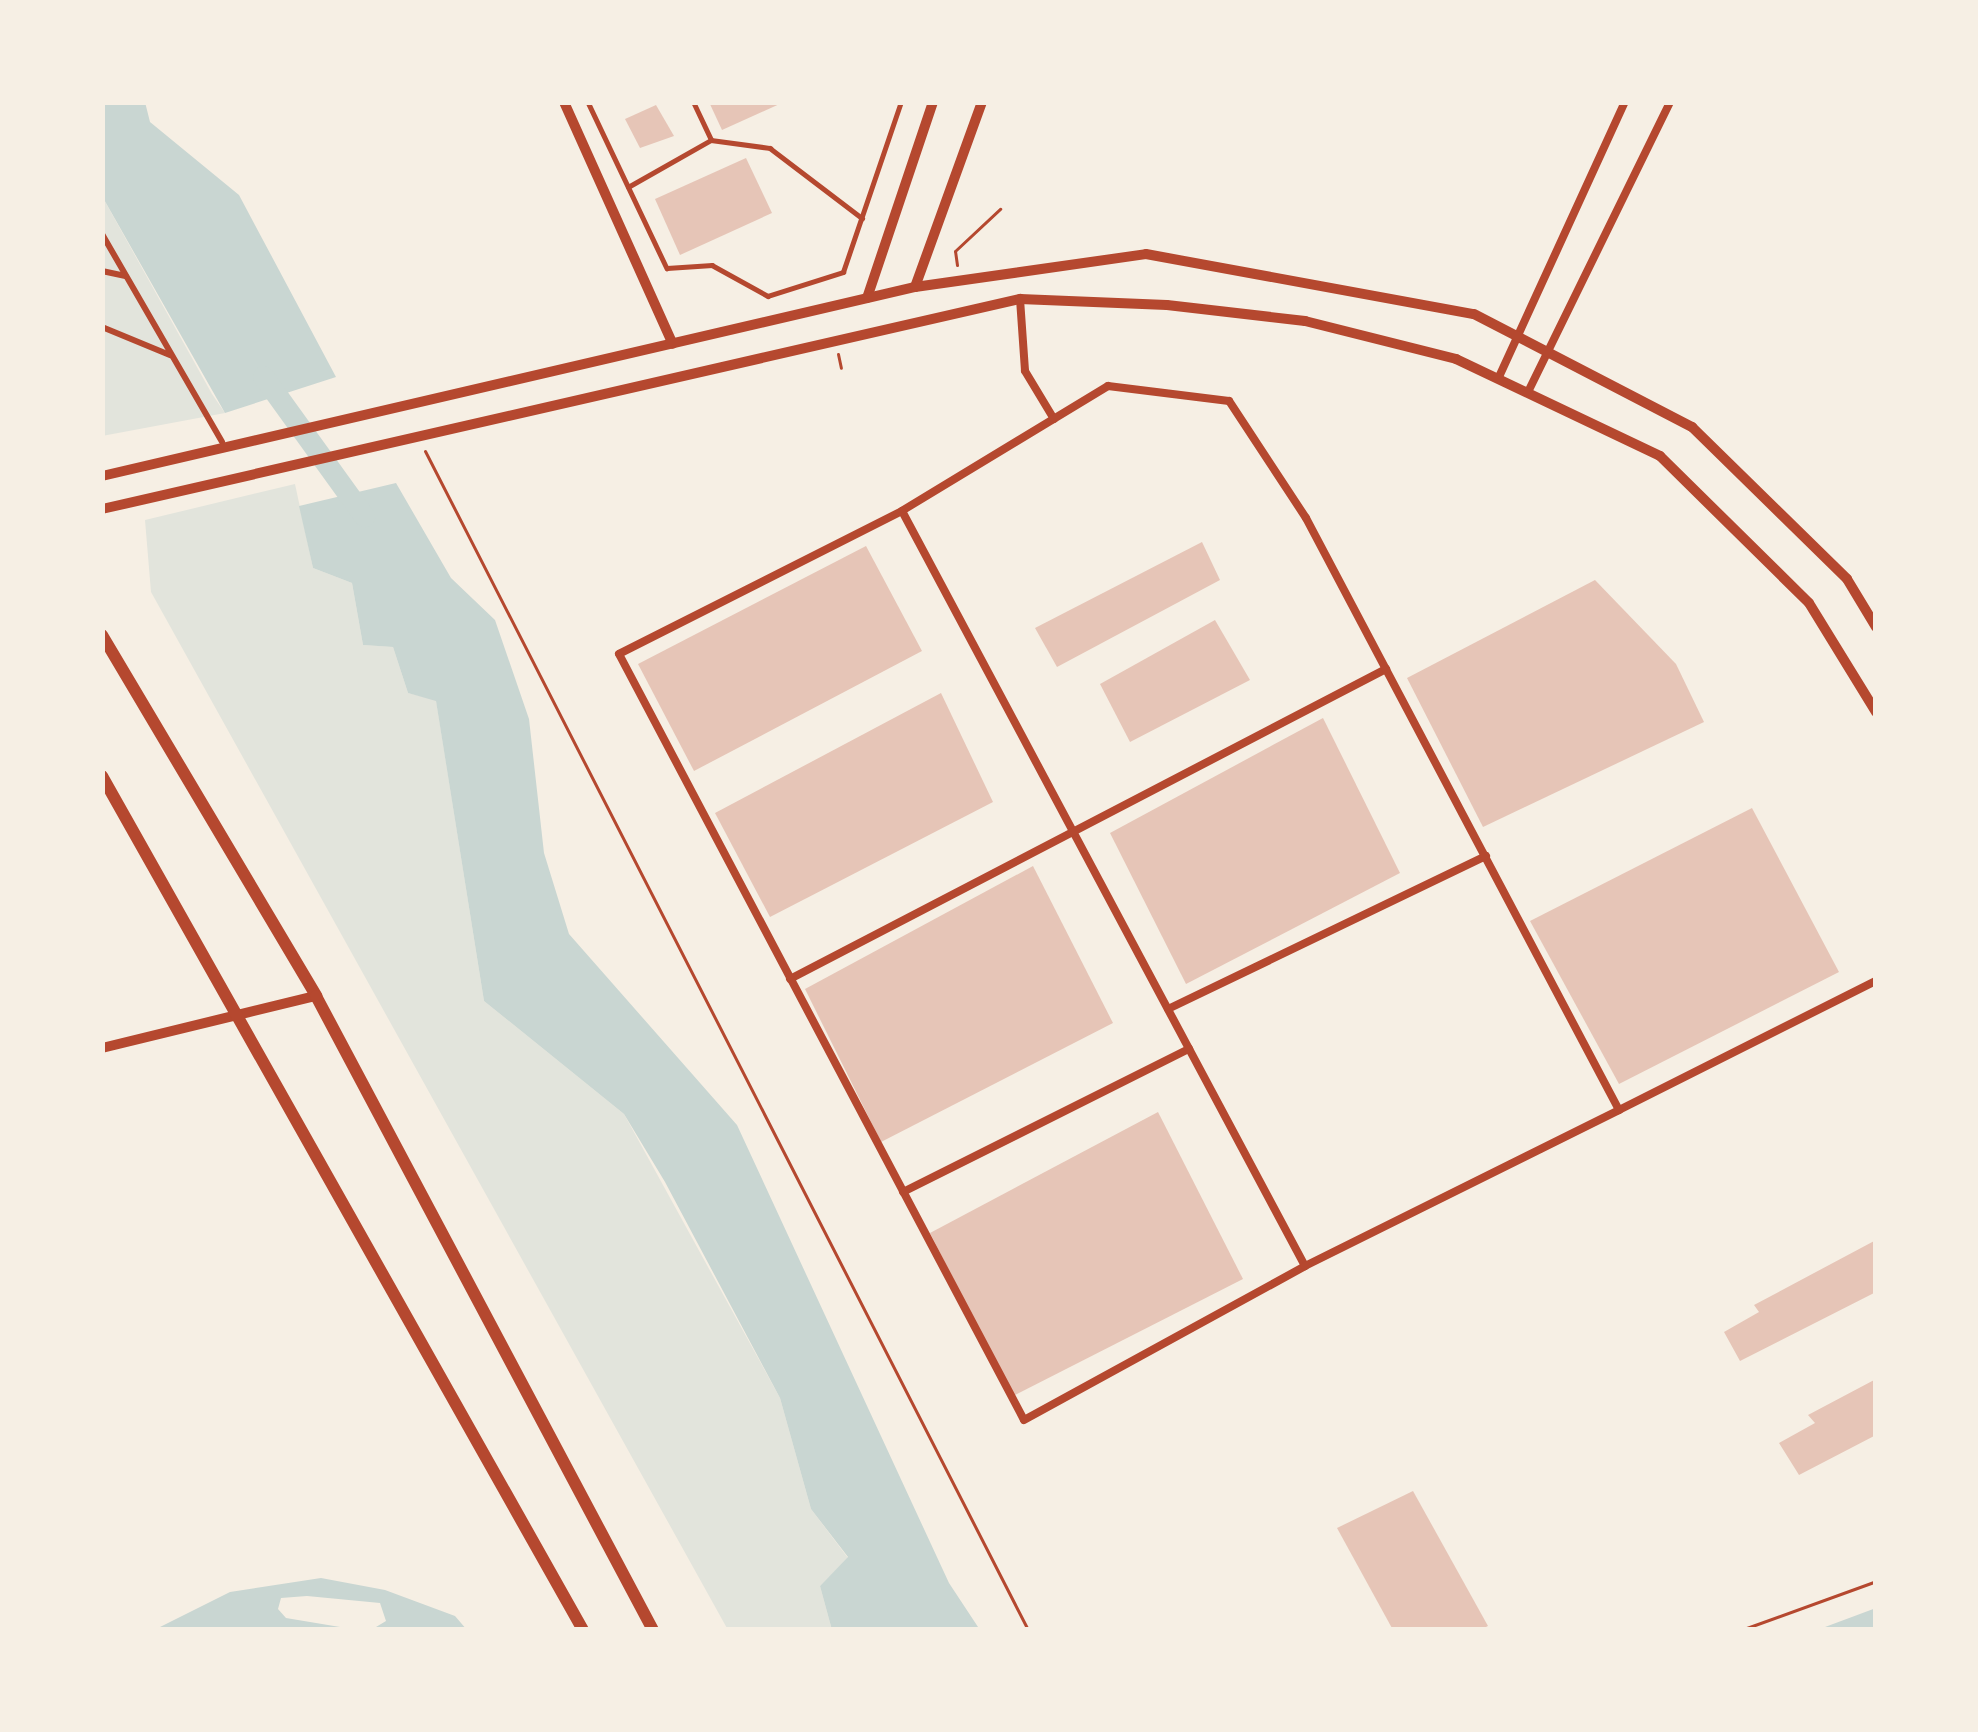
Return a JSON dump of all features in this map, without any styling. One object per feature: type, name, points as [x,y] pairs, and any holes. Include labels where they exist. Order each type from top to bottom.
[{"type":"main road","points":[[564,102],[673,344]]},
{"type":"main road","points":[[867,298],[933,102]]},
{"type":"main road","points":[[915,287],[982,102]]},
{"type":"main road","points":[[102,476],[222,442],[915,287],[1146,254],[1474,314],[1692,427],[1847,579],[1876,627]]},
{"type":"main road","points":[[102,509],[1020,299],[1305,321],[1456,359],[1660,456],[1809,603],[1876,712]]},
{"type":"main road","points":[[102,635],[316,996],[653,1630]]},
{"type":"main road","points":[[102,776],[232,1016],[583,1630]]},
{"type":"main road","points":[[102,1048],[316,996]]},
{"type":"street","points":[[1498,379],[1625,102]]},
{"type":"street","points":[[1528,392],[1670,102]]},
{"type":"street","points":[[102,234],[222,442]]},
{"type":"street","points":[[102,271],[125,275]]},
{"type":"street","points":[[1020,299],[1025,371],[1054,419]]},
{"type":"street","points":[[102,327],[130,345],[170,355]]},
{"type":"street","points":[[1619,1109],[1306,518],[1229,400],[1108,386],[902,511],[619,654],[1024,1420],[1306,1266],[1876,981]]},
{"type":"street","points":[[902,511],[1306,1266]]},
{"type":"street","points":[[790,979],[1387,669]]},
{"type":"street","points":[[1168,1009],[1486,856]]},
{"type":"street","points":[[903,1192],[1189,1048]]},
{"type":"lane","points":[[588,102],[667,268],[712,265],[768,296],[843,272],[901,102]]},
{"type":"lane","points":[[693,102],[711,140]]},
{"type":"lane","points":[[628,187],[711,140],[770,148],[862,218]]},
{"type":"path","points":[[419,440],[1028,1630]]},
{"type":"path","points":[[1741,1630],[1876,1581]]},
{"type":"shaded area","points":[[102,102],[145,102],[150,122],[239,195],[336,377],[225,413],[102,196]]},
{"type":"shaded area","points":[[102,196],[212,394],[225,413],[102,436]]},
{"type":"shaded area","points":[[396,483],[451,578],[495,620],[529,719],[544,853],[569,934],[737,1125],[949,1583],[980,1630],[832,1630],[820,1586],[848,1557],[811,1509],[780,1398],[665,1182],[624,1114],[484,1001],[436,701],[408,693],[393,647],[363,645],[352,583],[313,568],[299,506]]},
{"type":"shaded area","points":[[295,484],[313,568],[352,583],[363,645],[393,647],[408,693],[436,700],[484,1001],[624,1114],[780,1398],[811,1509],[848,1558],[820,1586],[832,1630],[728,1630],[151,592],[145,520]]},
{"type":"shaded area","points":[[321,1578],[385,1590],[455,1616],[467,1630],[371,1630],[386,1621],[380,1603],[307,1596],[281,1598],[278,1609],[286,1618],[358,1630],[154,1630],[230,1592]]},
{"type":"shaded area","points":[[1876,1608],[1876,1630],[1817,1630]]},
{"type":"building","points":[[709,102],[784,102],[722,130]]},
{"type":"building","points":[[656,105],[674,136],[640,148],[625,119]]},
{"type":"building","points":[[746,158],[772,213],[680,255],[655,199]]},
{"type":"building","points":[[1202,542],[1220,580],[1057,667],[1035,628]]},
{"type":"building","points":[[866,546],[922,651],[694,771],[638,664]]},
{"type":"building","points":[[1595,580],[1676,664],[1704,722],[1483,827],[1407,678]]},
{"type":"building","points":[[1215,620],[1250,680],[1130,742],[1100,684]]},
{"type":"building","points":[[941,693],[993,802],[770,917],[715,813]]},
{"type":"building","points":[[1323,718],[1400,873],[1186,984],[1110,833]]},
{"type":"building","points":[[1752,808],[1839,972],[1619,1084],[1530,921]]},
{"type":"building","points":[[1033,866],[1113,1023],[881,1142],[805,989]]},
{"type":"building","points":[[1158,1112],[1243,1279],[1013,1396],[930,1233]]},
{"type":"building","points":[[1876,1240],[1876,1292],[1740,1361],[1724,1332],[1759,1312],[1754,1305]]},
{"type":"building","points":[[1876,1379],[1876,1435],[1799,1475],[1779,1443],[1815,1423],[1808,1415]]},
{"type":"building","points":[[1413,1491],[1488,1626],[1480,1630],[1393,1630],[1337,1528]]},
{"type":"waterway","points":[[263,376],[364,516]]}]
